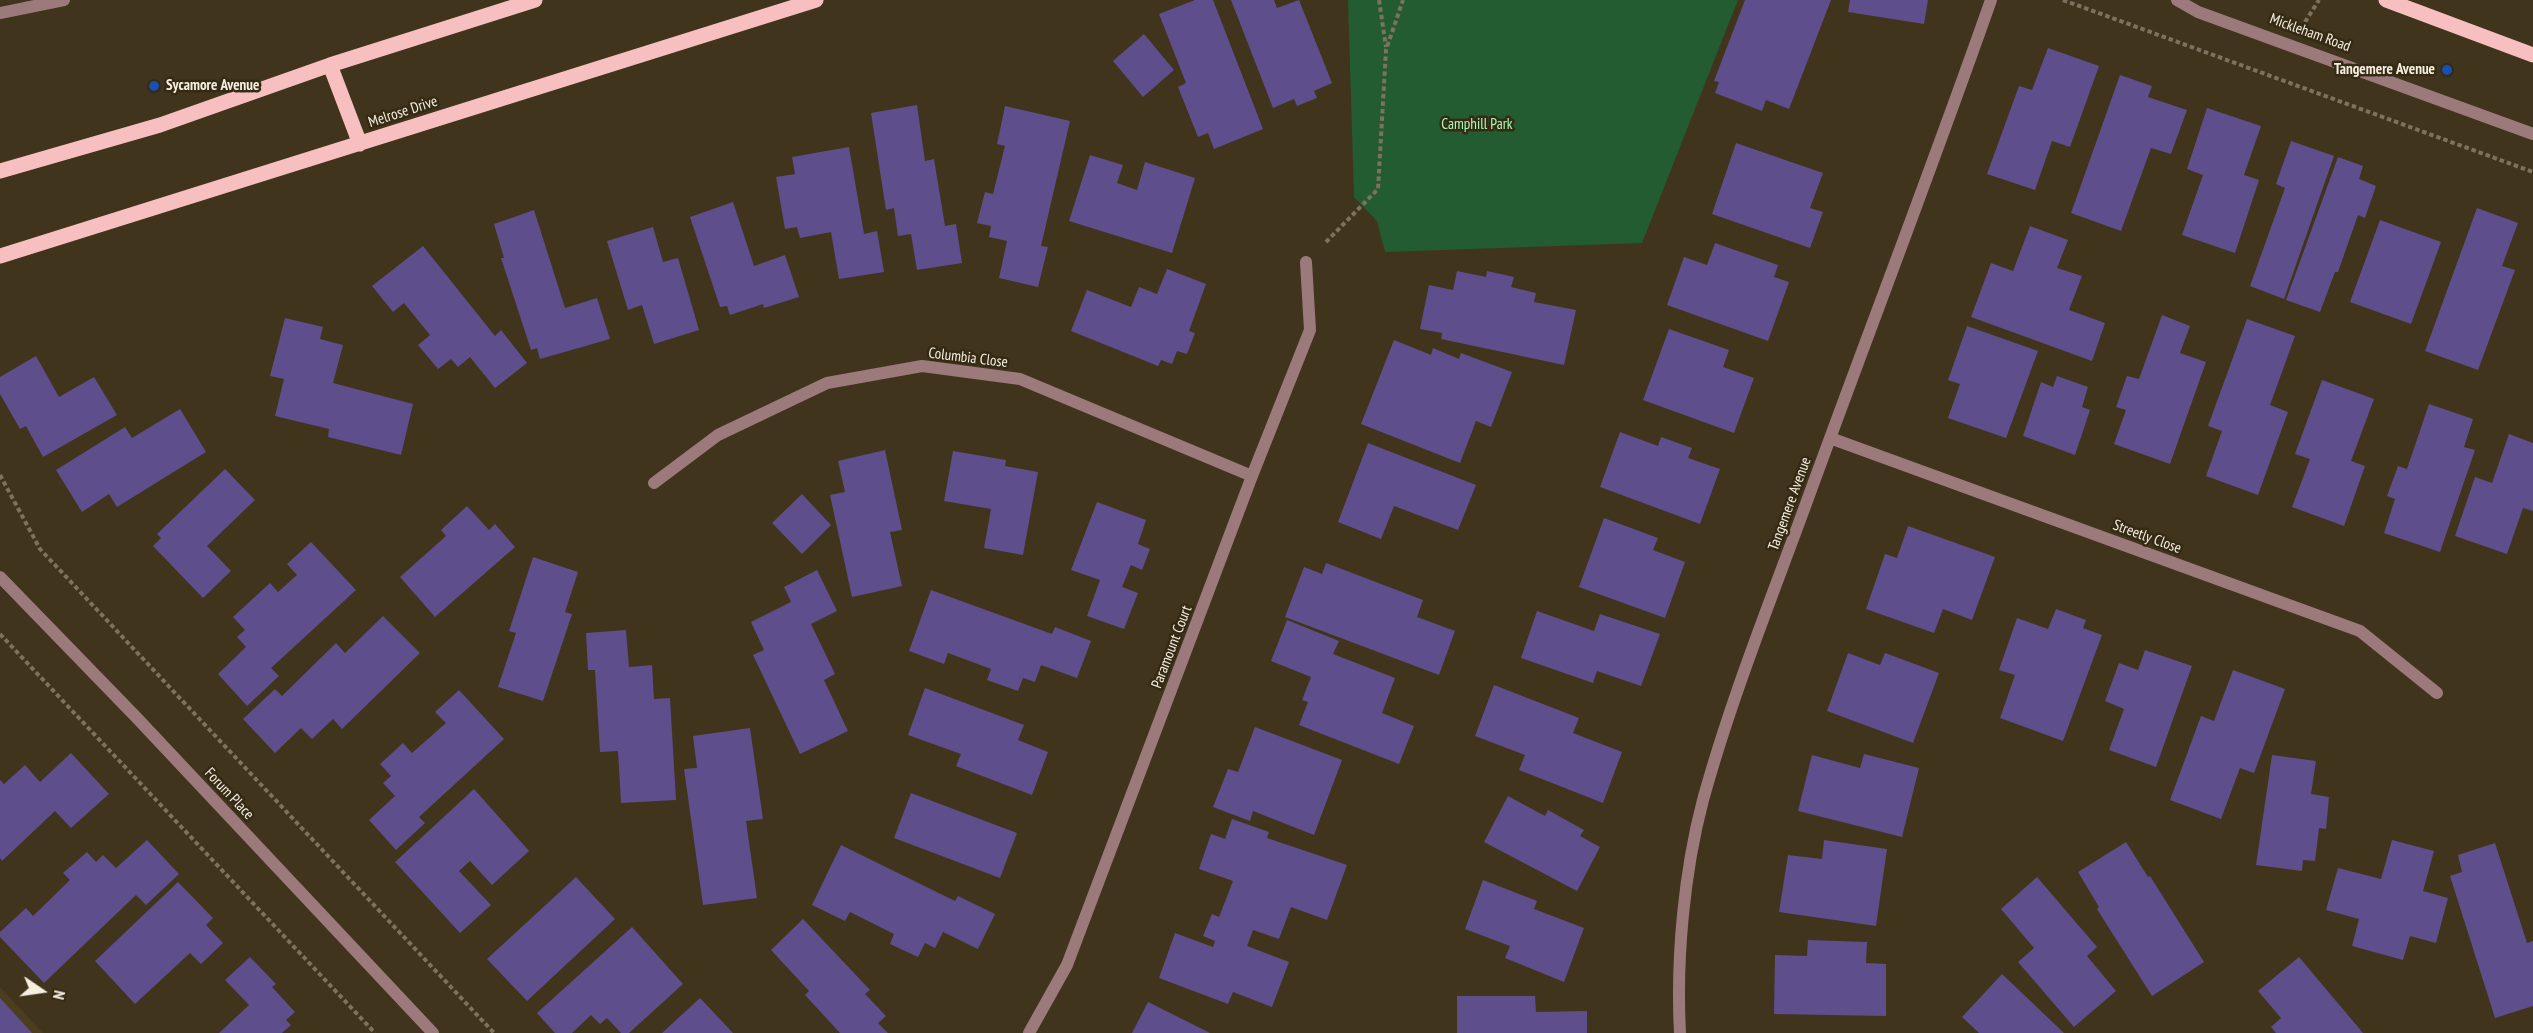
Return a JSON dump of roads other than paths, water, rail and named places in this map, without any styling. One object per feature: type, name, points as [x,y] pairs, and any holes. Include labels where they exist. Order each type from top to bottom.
[{"type":"main road","points":[[0,171],[159,125],[330,65],[535,0]]},
{"type":"main road","name":"Melrose Drive","points":[[0,256],[816,0]]},
{"type":"main road","points":[[2386,0],[2533,55]]},
{"type":"main road","points":[[330,65],[360,144]]},
{"type":"street","points":[[0,13],[64,0]]},
{"type":"street","name":"Tangemere Avenue","points":[[1680,1033],[1678,988],[1683,918],[1703,802],[1744,674],[1933,166],[1991,0]]},
{"type":"street","name":"Mickleham Road","points":[[2177,0],[2198,12],[2533,134]]},
{"type":"street","name":"Paramount Court","points":[[1029,1033],[1067,965],[1252,476],[1310,330],[1306,262]]},
{"type":"street","name":"Columbia Close","points":[[654,483],[718,435],[826,383],[922,366],[1020,379],[1252,476]]},
{"type":"street","name":"Streetly Close","points":[[1830,438],[2360,631],[2437,693]]},
{"type":"street","name":"Forum Place","points":[[0,577],[136,717],[433,1033]]},
{"type":"place","name":"Tangemere Avenue","points":[[2447,70]]},
{"type":"place","name":"Sycamore Avenue","points":[[154,86]]},
{"type":"park label","name":"Camphill Park","points":[[1477,125]]}]
